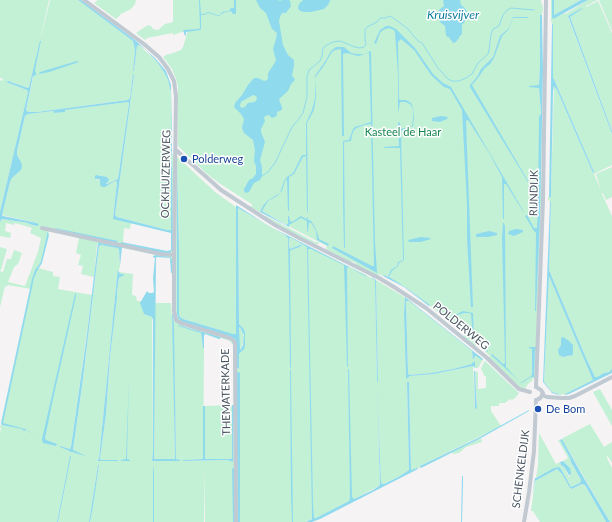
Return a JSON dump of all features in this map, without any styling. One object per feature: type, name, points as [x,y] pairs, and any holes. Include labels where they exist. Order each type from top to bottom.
[{"type":"street","name":"OCKHUIZERWEG","points":[[84,0],[144,43],[159,57],[168,69],[174,81],[176,96],[174,255]]},
{"type":"street","name":"RIJNDIJK","points":[[536,387],[543,200],[546,0]]},
{"type":"street","name":"POLDERWEG","points":[[176,150],[221,190],[275,225],[379,278],[426,308],[486,357],[519,389],[532,396]]},
{"type":"street","points":[[42,228],[161,254],[174,255]]},
{"type":"street","name":"THEMATERKADE","points":[[174,255],[174,311],[176,320],[181,324],[233,340],[235,344],[236,522]]},
{"type":"street","points":[[542,395],[547,397],[569,398],[612,377]]},
{"type":"street","points":[[536,387],[541,390],[542,395],[539,399],[532,396],[531,389],[536,387]]},
{"type":"street","name":"SCHENKELDIJK","points":[[524,522],[533,458],[536,418],[532,396]]},
{"type":"green space","points":[[0,0],[49,0],[41,37],[50,0],[78,0],[133,41],[135,50],[133,71],[137,46],[139,45],[157,62],[168,80],[171,92],[172,157],[173,153],[215,192],[236,207],[237,325],[235,335],[183,319],[179,315],[177,165],[178,318],[232,338],[237,368],[239,369],[239,354],[242,351],[245,334],[243,328],[239,324],[238,208],[288,237],[289,250],[300,247],[302,244],[375,280],[377,382],[376,280],[406,298],[404,314],[406,378],[410,376],[434,374],[473,366],[475,408],[477,408],[475,371],[478,372],[478,389],[486,388],[486,377],[481,369],[485,361],[519,393],[512,400],[510,399],[505,403],[499,403],[499,406],[491,406],[491,411],[501,426],[420,466],[418,469],[411,470],[409,383],[407,382],[409,470],[383,484],[381,483],[377,389],[379,486],[354,499],[350,497],[349,501],[306,522],[240,522],[240,373],[236,372],[238,522],[234,522],[233,468],[233,522],[205,522],[204,464],[204,522],[154,522],[153,465],[153,522],[90,522],[98,465],[89,522],[58,522],[70,456],[57,522],[0,522],[0,428],[1,424],[16,427],[3,424],[3,421],[31,289],[8,285],[6,287],[5,286],[0,307],[0,271],[3,272],[7,259],[11,259],[14,250],[22,253],[8,282],[25,286],[38,252],[41,238],[30,233],[32,228],[15,223],[14,225],[6,223],[5,231],[11,233],[10,238],[0,236],[0,222],[2,219],[38,225],[37,223],[2,215],[10,182],[12,178],[21,170],[17,151],[25,116],[28,114],[54,111],[54,113],[64,112],[64,110],[128,102],[118,179],[107,184],[103,177],[99,175],[96,180],[100,179],[105,187],[117,181],[113,218],[131,223],[130,229],[124,228],[123,242],[121,242],[162,253],[172,251],[171,229],[169,231],[117,217],[115,215],[134,75],[130,98],[128,100],[28,112],[26,110],[41,41],[29,87],[28,88],[8,81],[6,82],[27,90],[28,92],[0,212],[0,80],[2,81],[3,79],[0,78]],"holes":[[[49,231],[79,238],[76,253],[81,255],[78,265],[83,266],[81,274],[94,277],[97,244],[100,243],[170,257],[172,259],[176,459],[179,460],[152,460],[152,317],[145,314],[141,301],[137,301],[136,296],[132,295],[133,274],[119,272],[120,274],[124,274],[119,278],[117,291],[106,414],[100,459],[118,461],[99,461],[89,457],[97,460],[99,459],[117,277],[120,266],[119,249],[101,245],[99,246],[73,451],[86,456],[72,452],[60,446],[70,449],[71,447],[92,295],[58,289],[60,277],[53,276],[53,272],[38,268],[43,256]],[[180,325],[230,341],[233,345],[233,462],[227,460],[183,461],[203,458],[204,348],[201,333]]]},
{"type":"green space","points":[[98,0],[136,0],[131,9],[121,14],[116,19],[94,3]]},
{"type":"green space","name":"Kasteel de Haar","points":[[173,0],[541,0],[543,9],[542,15],[540,15],[540,65],[538,88],[541,113],[539,116],[542,116],[541,203],[536,347],[532,347],[532,377],[536,350],[535,378],[525,389],[519,387],[488,358],[490,356],[477,344],[474,346],[463,337],[465,333],[450,321],[452,319],[451,318],[448,319],[405,287],[389,278],[390,276],[388,277],[379,274],[378,276],[358,266],[354,262],[326,249],[327,246],[262,211],[260,212],[250,207],[253,205],[207,174],[178,146],[178,87],[172,69],[163,57],[181,50],[188,30],[173,35],[173,33],[147,38],[145,40],[136,33],[148,25],[153,29],[158,30],[165,24],[173,22]]},
{"type":"green space","points":[[551,0],[552,17],[567,13],[588,0],[597,0],[586,7],[598,1],[612,33],[612,131],[570,17],[582,9],[568,17],[612,134],[612,165],[594,174],[601,190],[596,174],[612,167],[612,197],[606,200],[603,193],[602,194],[612,216],[612,369],[611,371],[597,377],[595,377],[586,358],[549,270],[551,202],[548,197],[551,196],[554,86],[593,173],[594,172],[553,77],[553,25],[551,21]]},
{"type":"green space","points":[[554,0],[581,0],[554,15]]},
{"type":"green space","points":[[599,0],[612,0],[612,31]]},
{"type":"green space","points":[[266,216],[315,242],[318,242],[319,244],[300,237],[265,217]]},
{"type":"green space","points":[[289,238],[300,242],[300,245],[290,249]]},
{"type":"green space","points":[[0,247],[7,249],[1,270],[0,270]]},
{"type":"green space","points":[[549,276],[593,380],[565,395],[552,392],[544,382]],"holes":[[[561,342],[571,356],[563,357],[558,350],[561,347]]]},
{"type":"green space","points":[[406,301],[409,301],[472,351],[473,359],[476,356],[483,359],[478,368],[475,368],[475,362],[453,369],[409,375]]},
{"type":"green space","points":[[155,303],[171,303],[173,334],[174,460],[154,460]]},
{"type":"green space","points":[[240,327],[244,338],[241,349],[239,350],[239,328]]},
{"type":"green space","points":[[600,389],[612,410],[612,426],[593,392]]},
{"type":"green space","points":[[232,405],[232,458],[205,459],[205,406]]},
{"type":"green space","points":[[590,424],[604,447],[612,442],[612,463],[607,455],[607,458],[612,468],[612,522],[610,522],[562,439]]},
{"type":"green space","points":[[539,433],[556,464],[560,462],[569,477],[571,477],[570,468],[563,461],[568,458],[558,440],[560,440],[581,480],[580,483],[571,487],[561,469],[558,467],[536,478]]},
{"type":"green space","points":[[481,438],[482,442],[466,447],[459,453],[453,454],[452,452]]},
{"type":"green space","points":[[557,469],[562,474],[570,488],[573,489],[582,484],[585,485],[606,522],[540,522],[533,511],[531,511],[535,481]]},
{"type":"water","points":[[78,0],[81,0],[135,40],[155,58],[166,71],[171,85],[172,157],[171,92],[164,72],[146,50],[139,45],[137,46],[133,71],[135,50],[133,41]]},
{"type":"water","points":[[199,0],[201,14],[208,12],[220,15],[222,12],[229,11],[231,8],[234,8],[234,0],[236,0],[236,14],[233,14],[231,11],[223,13],[219,16],[208,13],[201,15],[201,29],[186,32],[185,36],[183,30],[200,28]]},
{"type":"water","points":[[256,0],[290,1],[291,6],[286,13],[282,13],[279,21],[283,45],[288,55],[294,60],[292,76],[295,79],[288,91],[279,100],[282,110],[277,112],[275,117],[272,118],[269,115],[265,116],[264,118],[265,121],[261,129],[265,142],[260,160],[262,176],[260,180],[254,183],[249,192],[246,193],[244,189],[249,180],[256,174],[256,166],[254,161],[255,150],[253,140],[244,133],[242,128],[244,119],[234,107],[235,103],[253,79],[258,78],[264,81],[267,80],[268,73],[276,60],[273,49],[277,33],[272,29],[266,13],[260,8]],"holes":[[[253,95],[256,96],[256,101],[248,103],[245,107],[241,108],[241,102]]]},
{"type":"water","points":[[303,0],[330,1],[324,9],[304,12],[300,11],[298,8],[299,4]]},
{"type":"water","name":"Kruisvijver","points":[[443,0],[460,0],[461,5],[467,12],[467,19],[462,25],[462,34],[456,42],[453,43],[450,38],[446,36],[445,26],[438,19],[439,10],[444,6]]},
{"type":"water","points":[[552,0],[554,0],[554,15],[581,0],[588,0],[553,19]]},
{"type":"water","points":[[582,8],[570,17],[612,134],[568,16]]},
{"type":"water","points":[[540,15],[542,15],[543,71],[540,218],[535,311],[536,233],[525,216],[527,215],[534,228],[537,228],[539,117],[541,113],[539,88],[529,86],[539,85]]},
{"type":"water","points":[[513,17],[528,18],[513,18],[509,29],[502,36],[494,58],[472,85],[534,192],[470,87],[481,69],[493,57],[500,36],[509,28]]},
{"type":"water","points":[[552,24],[553,77],[594,172],[593,173],[554,86],[551,197],[549,197]]},
{"type":"water","points":[[386,26],[396,29],[415,48],[433,74],[443,83],[451,87],[524,212],[506,184],[504,184],[503,219],[502,177],[468,120],[466,121],[473,307],[471,307],[467,239],[467,205],[462,110],[450,89],[444,87],[431,75],[414,50],[401,39],[398,42],[399,99],[406,100],[411,103],[413,108],[414,118],[413,126],[401,131],[404,260],[399,263],[398,266],[392,271],[389,277],[405,287],[430,305],[429,306],[404,287],[383,276],[388,277],[391,270],[397,266],[398,262],[403,260],[400,148],[384,147],[399,146],[398,122],[400,123],[401,129],[412,126],[413,119],[413,109],[410,104],[405,102],[400,102],[398,114],[398,75],[394,30],[389,28],[383,30],[380,33],[376,44],[374,43],[380,30]]},
{"type":"water","points":[[40,41],[35,70],[36,75],[33,76],[26,110],[28,112],[128,100],[130,98],[133,74],[134,75],[115,215],[117,217],[171,230],[172,161],[173,249],[170,253],[162,253],[121,244],[121,242],[167,251],[171,250],[171,233],[113,219],[117,182],[113,182],[105,187],[102,187],[100,185],[100,179],[95,179],[96,175],[107,177],[109,180],[107,184],[118,179],[128,102],[65,110],[65,112],[54,113],[54,111],[28,114],[25,116],[17,151],[17,155],[22,166],[21,170],[12,178],[10,182],[2,215],[37,223],[39,225],[37,226],[29,223],[2,219],[0,222],[0,212],[28,92],[27,90],[6,82],[8,81],[28,88],[29,87]]},
{"type":"water","points":[[336,47],[344,47],[351,53],[357,54],[365,54],[371,51],[377,273],[332,248],[333,246],[374,266],[371,124],[364,125],[354,130],[351,141],[344,142],[344,248],[343,141],[349,140],[355,127],[371,122],[369,53],[358,56],[347,53],[343,54],[344,136],[342,136],[341,49],[332,52],[315,78],[331,51]]},
{"type":"water","points":[[77,61],[79,62],[39,74],[40,72]]},
{"type":"water","points":[[315,78],[316,97],[314,110],[307,123],[308,211],[307,212],[306,156],[303,157],[294,174],[289,177],[289,211],[287,179],[280,193],[284,181],[293,173],[302,155],[306,155],[306,123],[312,110],[315,98]]},
{"type":"water","points":[[441,116],[448,117],[440,122],[432,121],[432,118]]},
{"type":"water","points":[[177,164],[180,317],[236,334],[236,205],[266,224],[238,208],[239,324],[245,332],[244,349],[239,354],[239,369],[237,368],[235,339],[184,323],[178,318]],"holes":[[[240,327],[244,335],[243,345],[240,350]]]},
{"type":"water","points":[[280,193],[268,201],[262,211],[286,225],[288,224],[288,216],[292,222],[301,216],[306,219],[308,217],[307,219],[311,221],[315,227],[319,239],[329,244],[328,246],[317,240],[316,231],[309,222],[307,232],[307,221],[301,218],[289,225],[289,227],[260,212],[267,201]]},
{"type":"water","points":[[550,202],[549,270],[595,377],[609,372],[612,369],[612,373],[565,395],[593,380],[549,276],[544,382],[552,392],[559,395],[552,393],[543,382]]},
{"type":"water","points":[[503,223],[505,226],[506,367],[518,380],[491,355],[492,354],[503,364],[505,363]]},
{"type":"water","points":[[55,228],[118,241],[116,243]]},
{"type":"water","points":[[272,228],[367,276],[349,267],[347,268],[348,367],[344,265],[311,249],[308,249],[314,518],[349,501],[350,497],[349,369],[352,497],[354,499],[373,490],[380,484],[377,385],[381,483],[386,483],[409,470],[407,382],[409,382],[411,470],[418,469],[312,522],[306,522],[312,519],[307,247],[302,244],[300,247],[290,251],[290,368],[288,238]],"holes":[[[289,238],[291,238],[301,244],[290,249]]]},
{"type":"water","points":[[516,229],[523,230],[523,232],[514,236],[508,234],[509,231]]},
{"type":"water","points":[[489,231],[497,233],[497,235],[476,237],[476,234]]},
{"type":"water","points":[[47,232],[49,235],[42,263],[34,278],[3,423],[25,429],[38,437],[26,430],[24,431],[22,429],[2,425],[1,423],[32,279],[35,270],[41,261]]},
{"type":"water","points":[[421,237],[431,239],[421,242],[409,242],[408,240]]},
{"type":"water","points":[[98,243],[122,247],[120,266],[119,249],[101,245],[99,246],[73,450],[85,456],[70,452],[60,446],[70,449],[71,447]]},
{"type":"water","points":[[153,256],[170,257],[172,259],[172,273],[170,258],[156,258],[154,459],[175,459],[173,314],[176,459],[180,461],[152,461],[153,320],[152,317],[144,314],[140,303],[147,291],[149,293],[153,293],[154,291],[153,278],[155,258]]},
{"type":"water","points":[[118,270],[120,274],[124,274],[119,278],[117,291],[106,414],[100,459],[118,461],[99,461],[89,457],[97,460],[99,459]]},
{"type":"water","points":[[372,277],[376,280],[378,382],[375,280]]},
{"type":"water","points":[[76,293],[45,438],[46,440],[57,444],[56,446],[43,443],[42,439]]},
{"type":"water","points":[[405,297],[483,359],[482,360],[475,356],[473,359],[472,351],[409,301],[406,301],[409,375],[453,369],[472,364],[473,362],[475,362],[475,368],[473,366],[434,374],[410,376],[406,379],[404,314]]},
{"type":"water","points":[[434,309],[448,319],[463,311],[473,313],[474,338],[488,352],[473,339],[471,314],[464,313],[455,316],[450,321],[465,334]]},
{"type":"water","points":[[178,325],[220,337],[220,339],[205,334],[203,348],[201,333]]},
{"type":"water","points":[[563,337],[573,345],[573,355],[563,357],[559,355],[558,350],[561,345],[561,338]]},
{"type":"water","points":[[529,347],[536,347],[534,377],[531,377],[522,383],[520,382],[532,374],[532,349]]},
{"type":"water","points":[[291,370],[293,522],[291,497]]},
{"type":"water","points":[[475,371],[477,409],[475,408]]},
{"type":"water","points":[[236,372],[240,373],[240,522],[238,522]]},
{"type":"water","points":[[129,377],[127,459],[130,461],[121,461],[126,459]]},
{"type":"water","points":[[232,405],[234,405],[233,462],[227,460],[183,461],[203,458],[203,406],[205,406],[205,459],[232,458]]},
{"type":"water","points":[[529,410],[481,438],[420,468],[420,466],[478,438]]},
{"type":"water","points":[[562,439],[610,522],[606,522],[585,485],[582,484],[572,489],[570,488],[562,474],[557,469],[535,481],[532,497],[535,478],[554,468],[559,467],[561,469],[571,487],[580,483],[581,480],[560,440]]},
{"type":"water","points":[[70,456],[71,456],[57,522]]},
{"type":"water","points":[[563,461],[570,468],[571,478],[561,465],[560,462]]},
{"type":"water","points":[[153,464],[154,472],[154,522],[153,522]]},
{"type":"water","points":[[98,465],[93,506],[89,522]]},
{"type":"water","points":[[232,468],[234,470],[234,522],[233,522]]},
{"type":"water","points":[[462,476],[463,483],[461,522]]},
{"type":"waterway","points":[[262,176],[268,172],[275,163],[292,127],[303,113],[307,97],[307,77],[309,70],[320,61],[323,48],[327,45],[340,41],[355,47],[364,47],[366,44],[365,30],[367,27],[377,22],[380,18],[390,16],[408,29],[418,41],[422,43],[438,68],[448,79],[452,81],[459,81],[472,74],[478,63],[488,54],[493,29],[499,26],[503,15],[507,10],[511,8],[534,10]]},
{"type":"place","name":"Polderweg","points":[[184,159]]},
{"type":"place","name":"De Bom","points":[[538,409]]}]
